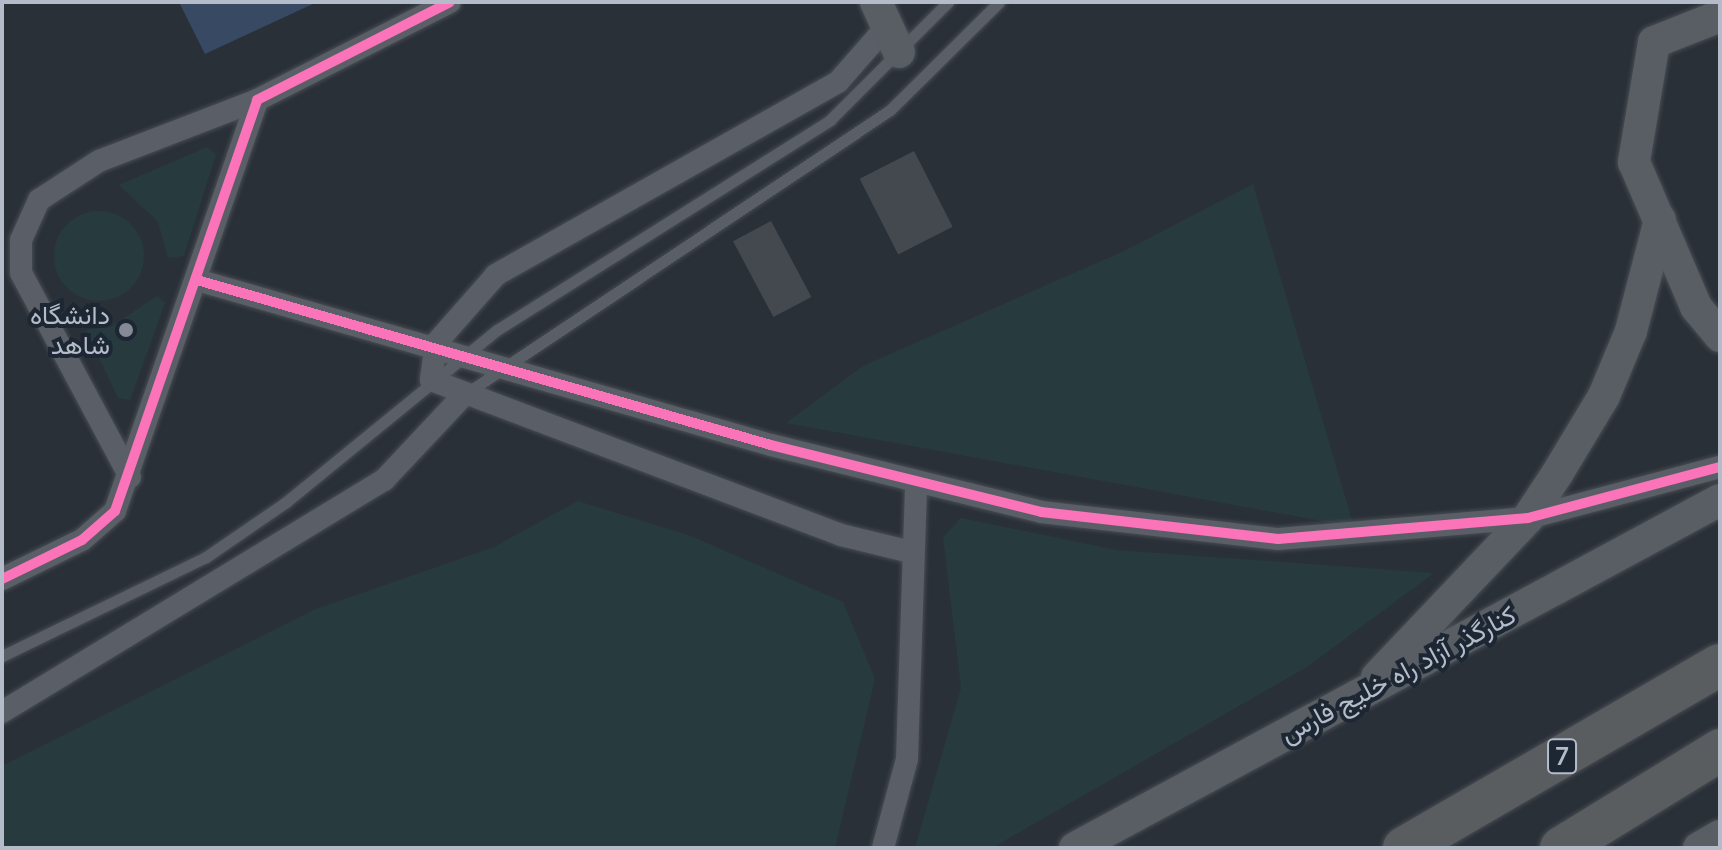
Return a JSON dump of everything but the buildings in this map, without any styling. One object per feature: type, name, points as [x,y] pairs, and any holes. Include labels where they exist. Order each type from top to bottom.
[{"type":"highway","name":"7","points":[[1404,848],[1720,665]]},
{"type":"highway","points":[[1561,848],[1720,750]]},
{"type":"street","points":[[130,477],[21,273],[21,240],[39,200],[99,161],[257,100],[450,2]]},
{"type":"street","points":[[1720,16],[1654,42],[1634,162],[1696,307],[1720,336]]},
{"type":"street","points":[[887,27],[838,82],[496,275],[436,343],[431,380],[462,397],[841,535],[911,552]]},
{"type":"street","points":[[2,579],[82,540],[115,511],[130,477],[257,100]]},
{"type":"street","points":[[1357,698],[1528,518],[1604,396],[1631,331],[1660,220]]},
{"type":"street","points":[[197,280],[436,343],[916,484],[1041,512],[1278,539],[1528,518],[1720,467]]},
{"type":"street","points":[[2,712],[384,480],[462,397]]},
{"type":"street","points":[[883,848],[907,759],[911,552],[916,484]]},
{"type":"street","name":"کنارگذر آزاد راه خلیج فارس","points":[[1075,848],[1720,500]]},
{"type":"street","points":[[1699,848],[1720,836]]},
{"type":"lane","points":[[2,656],[206,557],[286,502],[466,352],[830,120],[887,27],[948,2]]},
{"type":"lane","points":[[462,397],[502,363],[890,110],[999,2]]},
{"type":"green space","points":[[207,147],[216,154],[184,256],[168,258],[158,222],[119,185]]},
{"type":"green space","points":[[1253,184],[1354,527],[786,423],[863,366],[1126,250]]},
{"type":"green space","points":[[99,211],[116,215],[131,224],[140,239],[144,256],[140,273],[131,288],[116,297],[99,301],[82,297],[67,288],[58,273],[54,256],[58,239],[67,224],[82,215]]},
{"type":"green space","points":[[157,296],[165,303],[130,400],[118,398],[86,330],[112,326]]},
{"type":"green space","points":[[578,501],[691,536],[843,602],[875,679],[835,848],[2,848],[2,766],[316,609],[494,547]]},
{"type":"green space","points":[[961,518],[1117,550],[1434,573],[1307,667],[992,848],[915,848],[961,688],[943,537]]},
{"type":"water","points":[[179,2],[317,2],[205,54]]},
{"type":"cycle path","points":[[2,579],[82,540],[115,511],[257,100],[450,2]]},
{"type":"cycle path","points":[[197,280],[771,445],[1041,512],[1278,539],[1528,518],[1720,467]]},
{"type":"place","name":"دانشگاه شاهد","points":[[126,330]]}]
